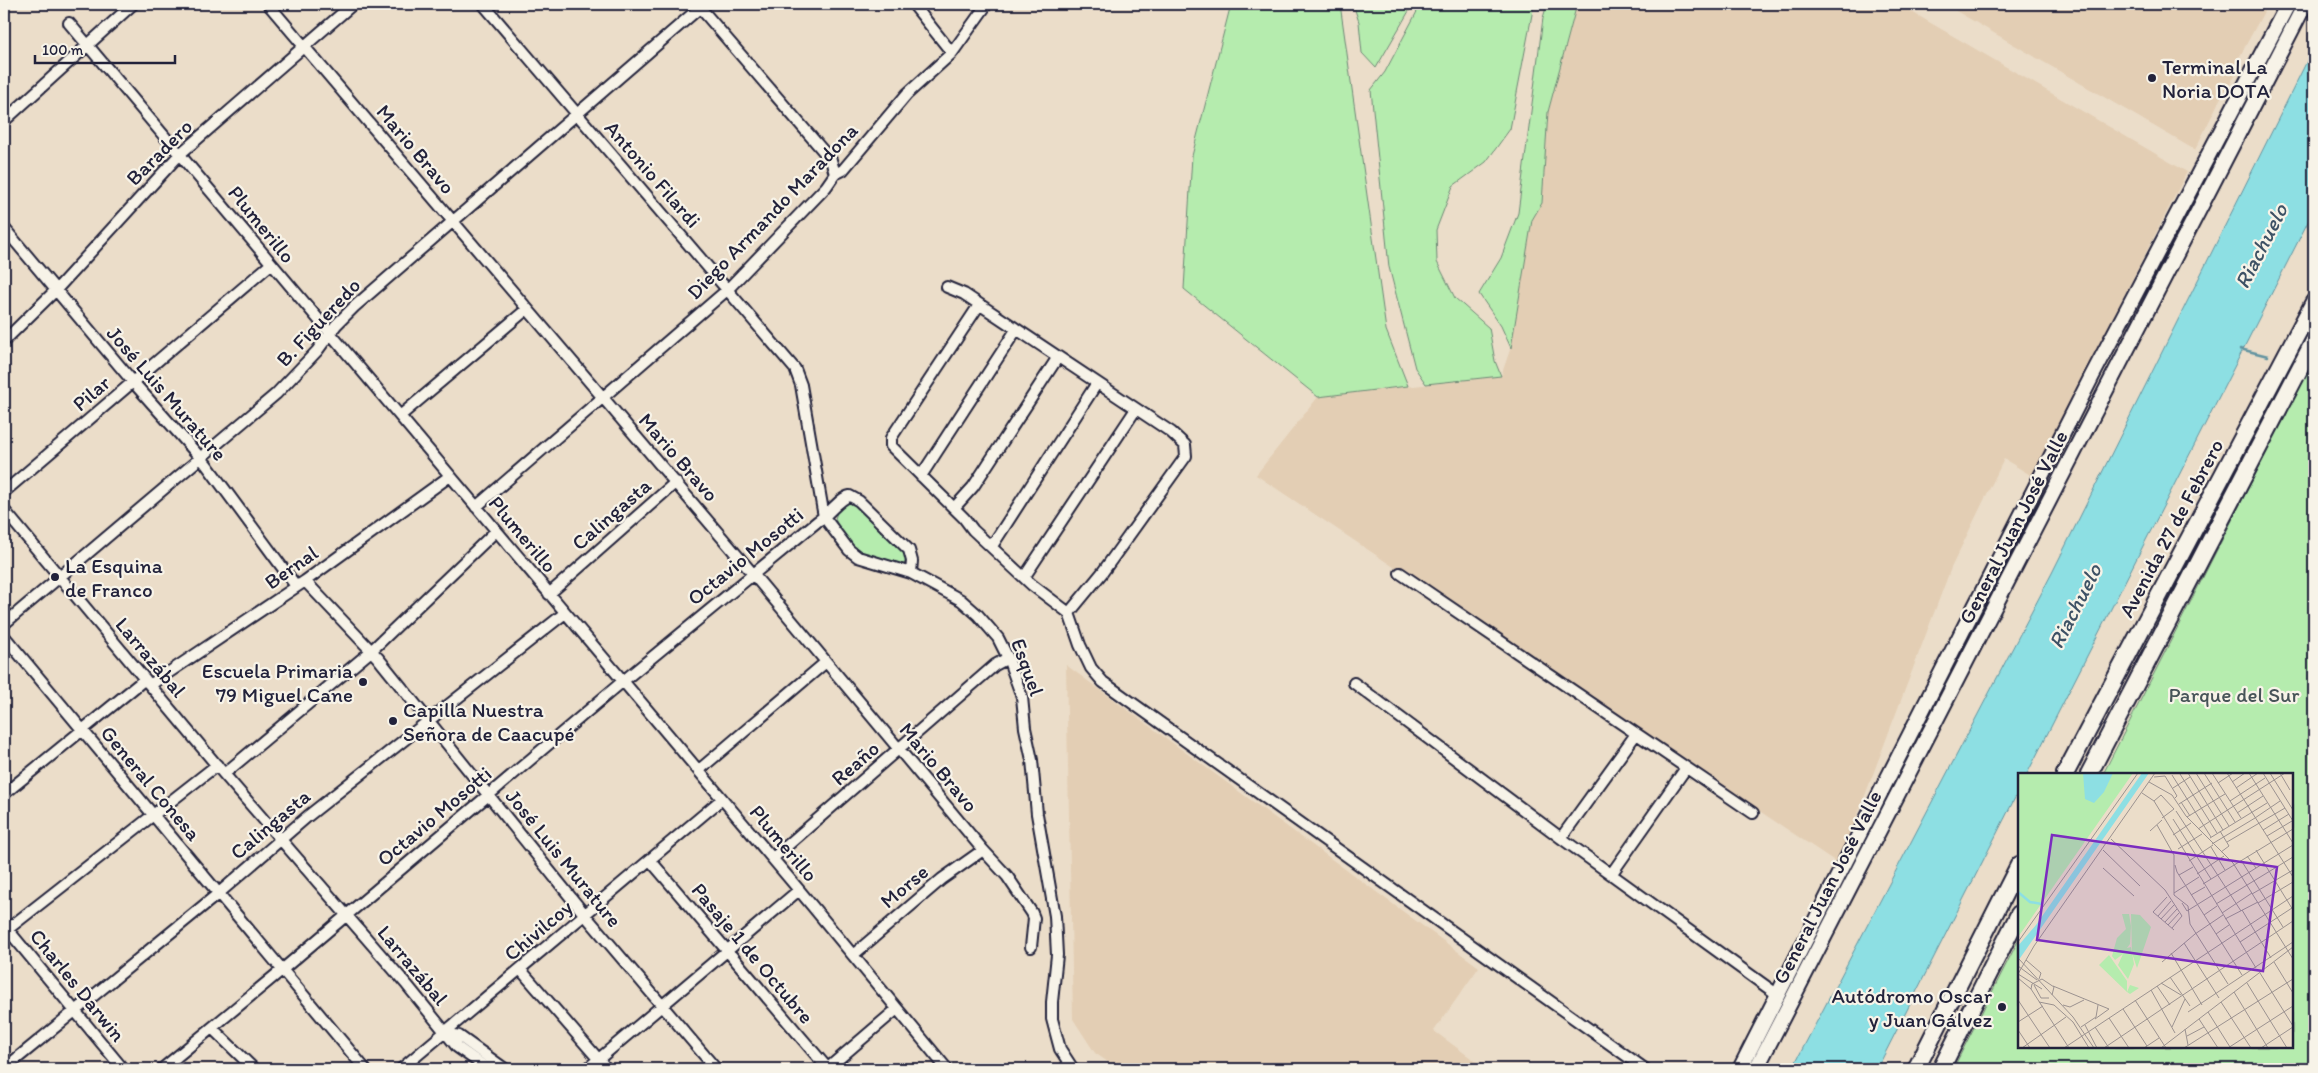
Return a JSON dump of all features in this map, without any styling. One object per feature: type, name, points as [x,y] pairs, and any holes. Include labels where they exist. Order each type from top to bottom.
[{"type":"main road","name":"General Juan José Valle","points":[[1740,1069],[2092,376],[2288,4]]},
{"type":"main road","name":"General Juan José Valle","points":[[1756,1069],[2305,4]]},
{"type":"main road","points":[[2267,80],[2301,30],[2314,5]]},
{"type":"main road","name":"Avenida 27 de Febrero","points":[[2066,773],[2314,302]]},
{"type":"main road","name":"Avenida 27 de Febrero","points":[[2090,773],[2314,341]]},
{"type":"main road","points":[[1916,1069],[2018,867]]},
{"type":"main road","points":[[1941,1069],[2018,916]]},
{"type":"street","points":[[4,121],[133,4]]},
{"type":"street","name":"Mario Bravo","points":[[268,4],[754,574],[982,850],[1007,876],[1032,913],[1034,924],[1031,947]]},
{"type":"street","name":"Baradero","points":[[4,341],[55,291],[180,154],[353,4]]},
{"type":"street","name":"Antonio Filardi","points":[[483,4],[794,369]]},
{"type":"street","points":[[913,4],[952,53]]},
{"type":"street","name":"Diego Armando Maradona","points":[[476,507],[602,396],[727,290],[826,187],[835,174],[847,165],[907,94],[952,53],[988,4]]},
{"type":"street","points":[[700,5],[831,160],[835,174]]},
{"type":"street","name":"B. Figueredo","points":[[4,624],[58,576],[276,394],[318,351],[329,334],[354,307],[700,5]]},
{"type":"street","name":"Plumerillo","points":[[69,24],[622,682],[699,770],[947,1069]]},
{"type":"street","name":"José Luis Murature","points":[[4,228],[55,291],[200,457],[300,584],[378,658],[585,915],[716,1069]]},
{"type":"street","name":"Pilar","points":[[4,492],[271,264]]},
{"type":"street","points":[[947,287],[964,294],[1136,409],[1179,439],[1184,445],[1186,456],[1102,573],[1069,612]]},
{"type":"street","points":[[979,305],[891,438],[891,446],[954,508],[973,530],[1025,576],[1041,593],[1069,612],[1087,661],[1097,677],[1103,682],[1645,1069]]},
{"type":"street","points":[[400,416],[527,309]]},
{"type":"street","points":[[921,476],[1016,330]]},
{"type":"street","points":[[954,508],[973,487],[1058,357]]},
{"type":"street","name":"Esquel","points":[[794,369],[801,385],[824,517],[852,554],[910,573],[952,594],[968,605],[998,638],[1008,658],[1022,697],[1024,728],[1032,760],[1037,814],[1055,916],[1057,956],[1052,1018],[1060,1049],[1073,1069]]},
{"type":"street","points":[[992,546],[1097,383]]},
{"type":"street","points":[[1025,576],[1136,409]]},
{"type":"street","name":"Bernal","points":[[4,794],[81,729],[148,682],[300,584],[450,476]]},
{"type":"street","name":"Calingasta","points":[[549,594],[676,482]]},
{"type":"street","name":"Octavio Mosotti","points":[[162,1069],[284,969],[345,915],[622,682],[824,517],[844,497],[850,496],[855,498],[909,550],[912,562],[910,573]]},
{"type":"street","name":"Larrazábal","points":[[4,510],[220,770],[407,985],[457,1047],[488,1069]]},
{"type":"street","points":[[5,928],[152,816],[220,770],[370,652],[496,530]]},
{"type":"street","points":[[1400,573],[1753,813]]},
{"type":"street","name":"Calingasta","points":[[4,1069],[218,893],[280,839],[565,613]]},
{"type":"street","name":"General Conesa","points":[[4,636],[152,816],[284,969],[366,1069]]},
{"type":"street","name":"Reaño","points":[[772,858],[995,665],[1008,658]]},
{"type":"street","points":[[699,770],[826,662]]},
{"type":"street","points":[[1354,683],[1561,838],[1612,873],[1778,995]]},
{"type":"street","points":[[1561,838],[1636,734]]},
{"type":"street","points":[[1612,873],[1686,768]]},
{"type":"street","name":"Chivilcoy","points":[[401,1069],[722,799]]},
{"type":"street","name":"Morse","points":[[853,955],[942,879],[982,850]]},
{"type":"street","name":"Pasaje 1 de Octubre","points":[[650,860],[827,1069]]},
{"type":"street","points":[[587,1069],[799,890]]},
{"type":"street","name":"Charles Darwin","points":[[5,928],[123,1069]]},
{"type":"street","points":[[520,969],[607,1069]]},
{"type":"street","points":[[827,1069],[897,1009]]},
{"type":"street","points":[[212,1028],[254,1069]]},
{"type":"street","name":"Larrazábal","points":[[445,1032],[459,1036],[505,1069]]},
{"type":"shaded area","points":[[1577,4],[1898,4],[2187,172],[2032,476],[2004,459],[1951,568],[1839,864],[1256,475],[1318,397],[1501,376],[1511,347],[1532,220],[1542,203],[1548,112]]},
{"type":"shaded area","name":"Terminal La Noria DOTA","points":[[1944,4],[2268,4],[2232,71],[2236,73],[2228,88],[2226,87],[2195,150]]},
{"type":"shaded area","points":[[1066,665],[1479,967],[1434,1031],[1486,1069],[1118,1069],[1095,1053],[1073,1019]]},
{"type":"green space","points":[[1231,4],[1340,4],[1386,330],[1408,386],[1318,397],[1184,289],[1192,156]]},
{"type":"green space","points":[[1353,4],[1413,4],[1376,68],[1362,53],[1359,22]]},
{"type":"green space","points":[[1421,4],[1534,4],[1510,129],[1486,162],[1453,186],[1436,230],[1437,262],[1455,298],[1489,328],[1495,361],[1501,376],[1426,384],[1415,368],[1389,267],[1371,90],[1385,72]]},
{"type":"green space","points":[[1547,4],[1577,4],[1548,112],[1542,203],[1532,220],[1511,348],[1501,326],[1479,294],[1501,258],[1518,213],[1543,18]]},
{"type":"green space","name":"Parque del Sur","points":[[2314,359],[2314,1069],[1953,1069],[2018,941],[2018,1048],[2293,1048],[2293,773],[2104,773]]},
{"type":"green space","points":[[848,500],[853,502],[902,547],[906,556],[904,566],[860,554],[846,542],[835,519],[837,512]]},
{"type":"water","name":"Riachuelo","points":[[2314,47],[2314,210],[2028,773],[2018,773],[2018,792],[1877,1069],[1792,1069],[2052,573]]},
{"type":"waterway","points":[[2240,349],[2268,356]]},
{"type":"place","name":"Terminal La Noria DOTA","points":[[2152,78]]},
{"type":"place","name":"La Esquina de Franco","points":[[55,577]]},
{"type":"place","name":"Escuela Primaria 79 Miguel Cane","points":[[363,682]]},
{"type":"place","name":"Capilla Nuestra Señora de Caacupé","points":[[393,721]]},
{"type":"place","name":"Autódromo Oscar y Juan Gálvez","points":[[2002,1007]]}]
